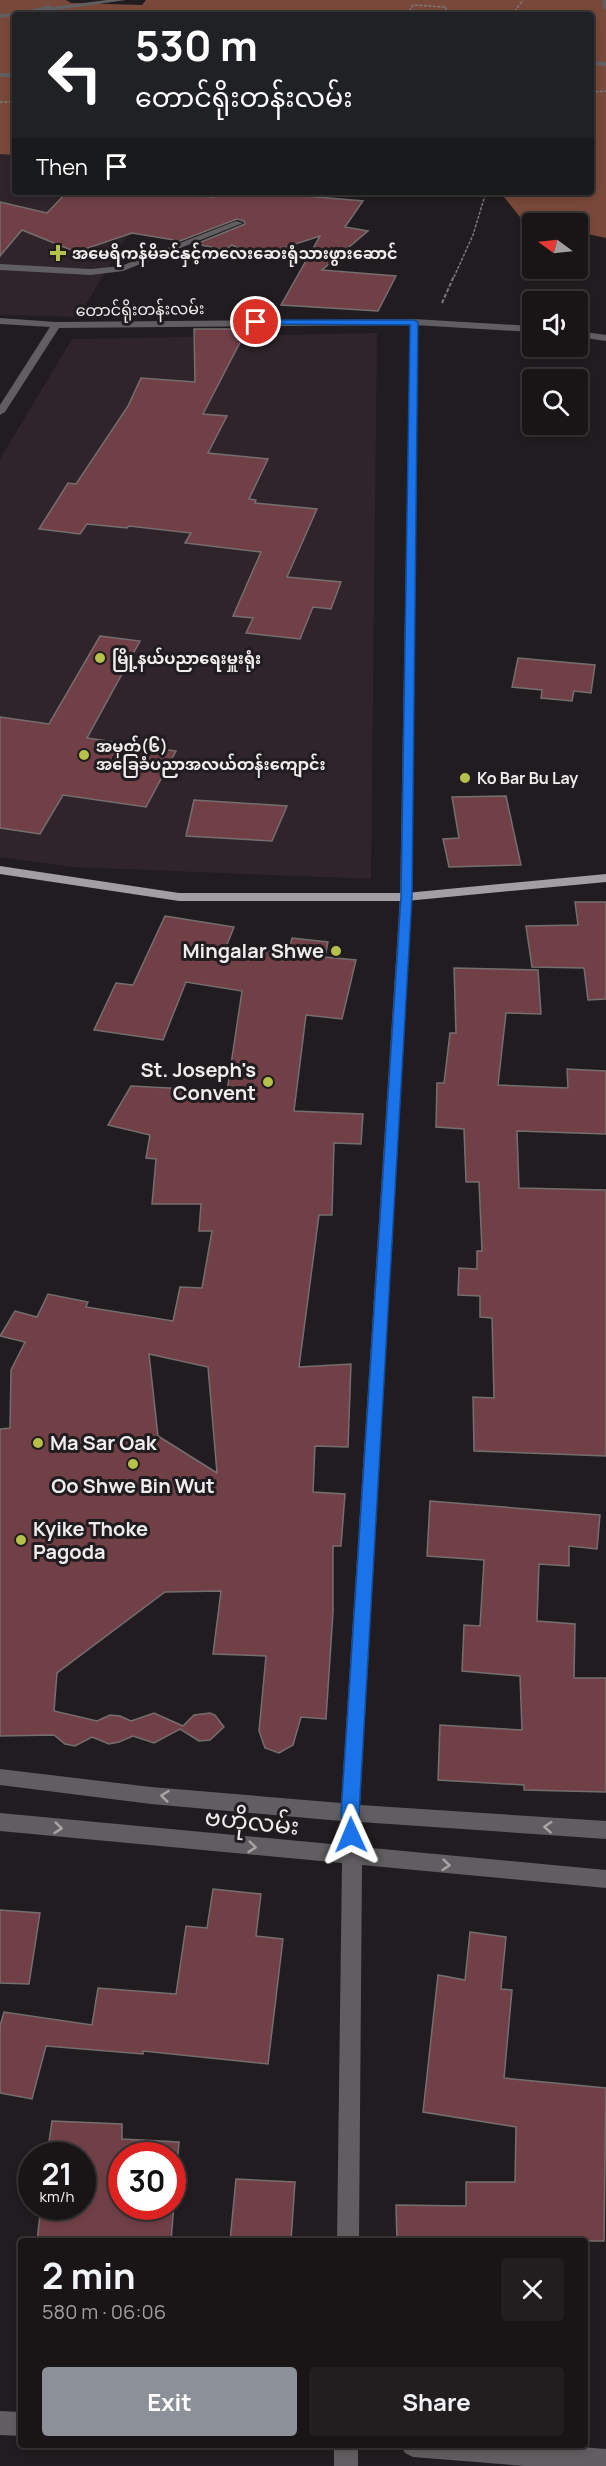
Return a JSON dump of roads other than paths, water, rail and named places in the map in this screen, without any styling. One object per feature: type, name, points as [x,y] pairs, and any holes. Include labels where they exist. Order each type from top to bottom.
[{"type":"main road","points":[[0,870],[179,897],[406,897],[606,878]]},
{"type":"street","points":[[40,10],[64,0]]},
{"type":"street","points":[[30,12],[123,0]]},
{"type":"street","points":[[605,0],[606,8]]},
{"type":"street","points":[[0,267],[91,272],[123,268],[239,224]]},
{"type":"street","name":"တောင်ရိုးတန်းလမ်း","points":[[0,321],[56,325],[414,322],[522,328]]},
{"type":"street","points":[[348,2238],[352,1857],[350,1814],[406,897],[414,322]]},
{"type":"street","points":[[0,412],[56,325]]},
{"type":"street","points":[[588,335],[606,338]]},
{"type":"street","name":"ဗဟိုလမ်း","points":[[0,1777],[68,1787],[350,1814],[606,1830]]},
{"type":"street","name":"ဗဟိုလမ်း","points":[[0,1822],[352,1857],[606,1879]]},
{"type":"street","points":[[0,2423],[18,2424]]},
{"type":"street","points":[[346,2448],[346,2466]]},
{"type":"street","points":[[452,2448],[606,2460]]},
{"type":"place","name":"အမေရိကန်မိခင်နှင့်ကလေးဆေးရုံသားဖွားဆောင်","points":[[58,253]]},
{"type":"place","name":"မြို့နယ်ပညာရေးမှူးရုံး","points":[[100,658]]},
{"type":"place","name":"အမှတ်(၆) အခြေခံပညာအလယ်တန်းကျောင်း","points":[[84,755]]},
{"type":"place","name":"Ko Bar Bu Lay","points":[[465,778]]},
{"type":"place","name":"Mingalar Shwe","points":[[336,951]]},
{"type":"place","name":"St. Joseph's Convent","points":[[268,1082]]},
{"type":"place","name":"Ma Sar Oak","points":[[38,1443]]},
{"type":"place","name":"Oo Shwe Bin Wut","points":[[133,1464]]},
{"type":"place","name":"Kyike Thoke Pagoda","points":[[21,1540]]}]
